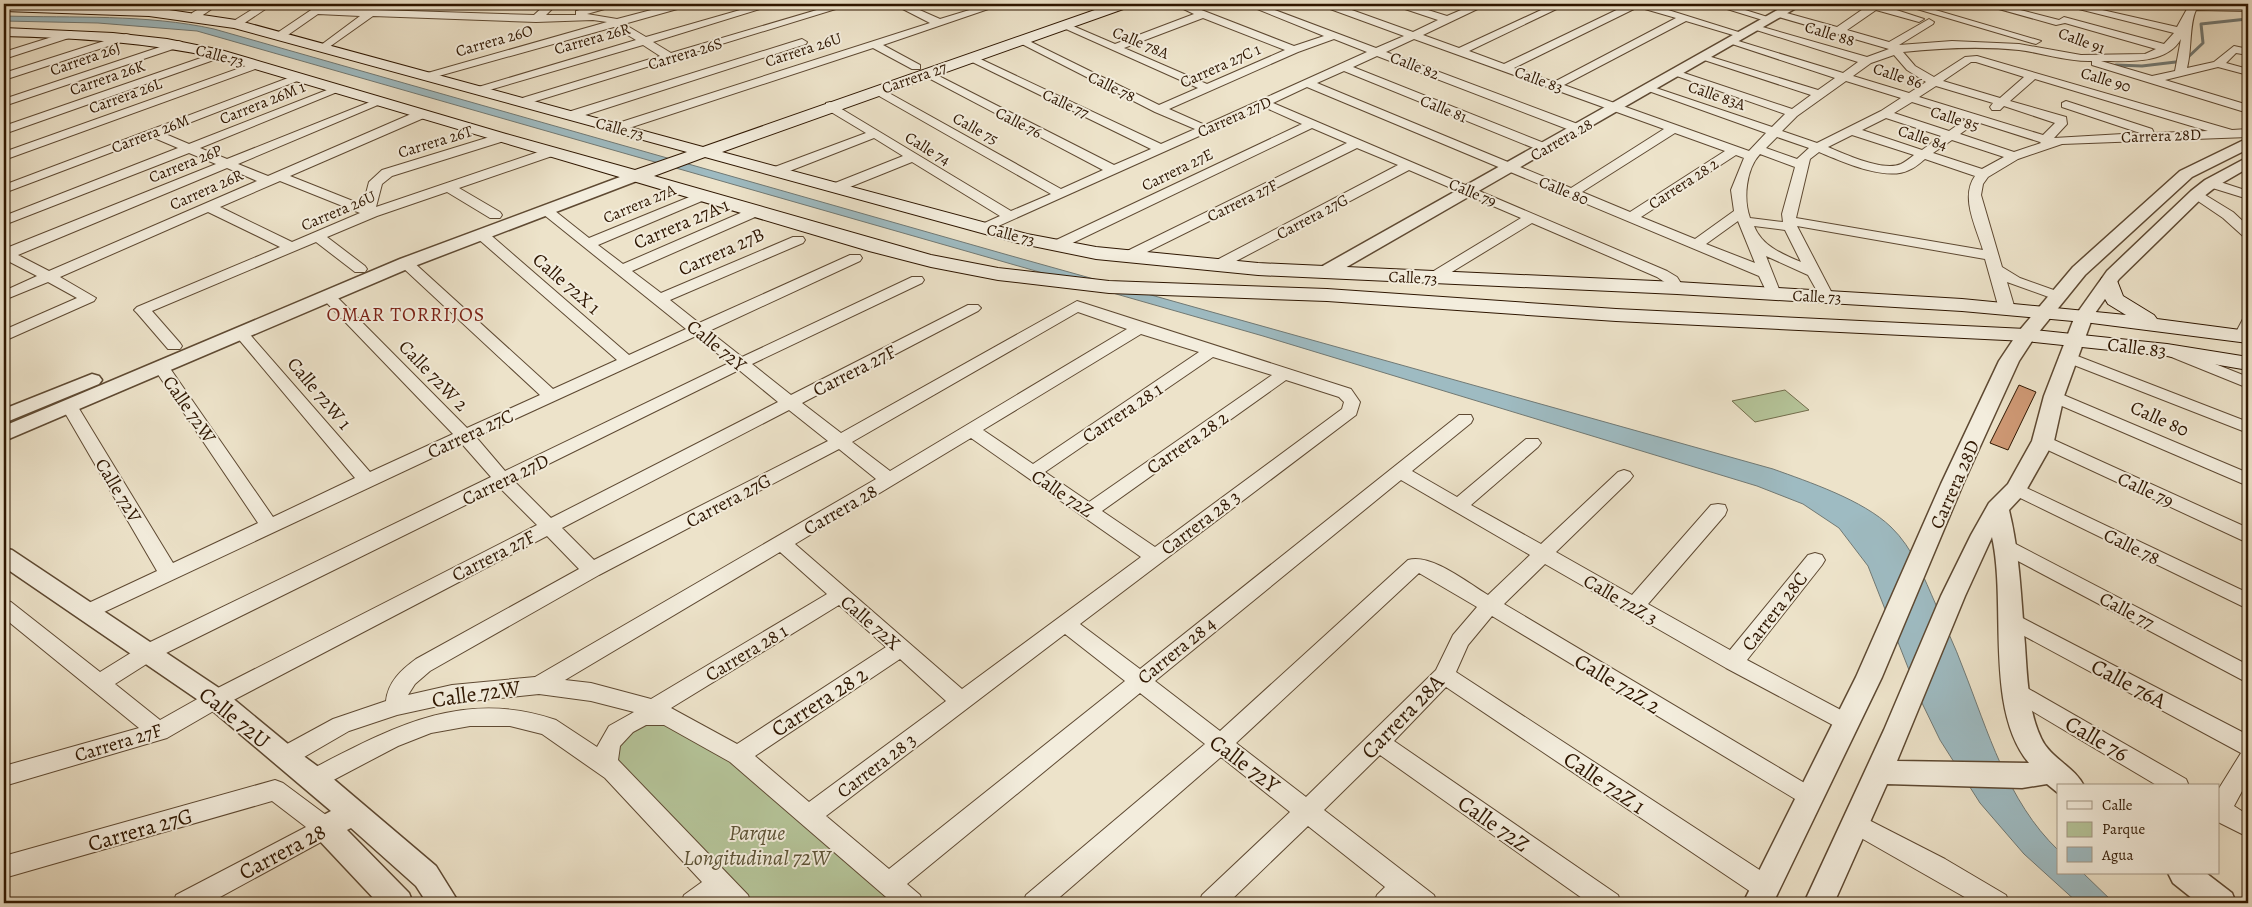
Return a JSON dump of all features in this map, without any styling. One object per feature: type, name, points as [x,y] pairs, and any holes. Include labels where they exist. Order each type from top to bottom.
[{"type":"main road","name":"Carrera 27","points":[[686,152],[921,70],[1100,4]]},
{"type":"main road","name":"Carrera 27","points":[[686,152],[830,106],[876,90],[921,70],[970,58],[1124,4]]},
{"type":"main road","name":"Calle 73","points":[[4,8],[39,6],[154,6],[196,15],[281,35],[619,127],[686,152],[777,171],[1057,246],[1126,257],[1216,266],[1432,278],[1677,288],[2043,312]]},
{"type":"main road","name":"Calle 73","points":[[6,33],[71,34],[126,38],[178,44],[222,54],[336,90],[617,170],[644,169],[704,194],[910,257],[1022,277],[1109,287],[1327,295],[1616,315],[2026,335]]},
{"type":"main road","points":[[644,169],[686,152]]},
{"type":"main road","points":[[1526,282],[1542,289],[1547,299],[1539,307],[1528,308]]},
{"type":"main road","points":[[2110,282],[2108,287],[2110,293],[2124,307],[2165,326]]},
{"type":"main road","points":[[1615,286],[1596,288],[1588,296],[1595,308],[1616,315]]},
{"type":"main road","name":"Calle 83","points":[[2043,312],[2165,326],[2246,332]]},
{"type":"main road","name":"Calle 83","points":[[2026,335],[2071,348],[2167,350],[2248,364]]},
{"type":"street","points":[[196,15],[214,4]]},
{"type":"street","points":[[236,24],[268,4]]},
{"type":"street","points":[[281,35],[326,4]]},
{"type":"street","points":[[325,47],[384,4]]},
{"type":"street","points":[[424,15],[438,4]]},
{"type":"street","points":[[478,17],[494,4]]},
{"type":"street","points":[[536,18],[552,4]]},
{"type":"street","points":[[560,19],[609,4]]},
{"type":"street","name":"Carrera 26O","points":[[428,76],[684,4]]},
{"type":"street","name":"Carrera 26R","points":[[480,90],[772,4]]},
{"type":"street","name":"Carrera 26S","points":[[523,101],[847,4]]},
{"type":"street","points":[[898,4],[938,23]]},
{"type":"street","points":[[970,4],[982,9]]},
{"type":"street","name":"Carrera 26U","points":[[619,127],[998,4]]},
{"type":"street","points":[[1178,4],[1294,50]]},
{"type":"street","name":"Calle 82","points":[[1250,4],[1379,51],[1579,129]]},
{"type":"street","name":"Calle 83","points":[[1326,4],[1461,50],[1615,108],[1735,150],[1754,152],[1802,165]]},
{"type":"street","points":[[1400,4],[1447,20]]},
{"type":"street","points":[[1461,50],[1562,4]]},
{"type":"street","points":[[1507,67],[1638,4],[1743,35]]},
{"type":"street","points":[[1716,4],[1785,9],[1839,31],[1895,48],[1952,44],[2019,48],[2081,58],[2138,58],[2154,55],[2175,41],[2186,20],[2191,5]]},
{"type":"street","points":[[1986,4],[2166,48]]},
{"type":"street","points":[[2064,4],[2179,32]]},
{"type":"street","points":[[2171,4],[2248,8]]},
{"type":"street","name":"Carrera 27D","points":[[985,228],[1416,35],[1477,5]]},
{"type":"street","points":[[1839,31],[1871,5]]},
{"type":"street","name":"Calle 91","points":[[1871,5],[1903,9],[1916,7],[2035,41],[2149,81],[2248,109]]},
{"type":"street","points":[[2035,41],[2079,7]]},
{"type":"street","name":"Carrera 28","points":[[1325,272],[1677,74],[1785,9]]},
{"type":"street","name":"Calle 91","points":[[1903,9],[1929,22],[2019,48]]},
{"type":"street","points":[[316,11],[560,19],[593,17],[615,22],[669,57]]},
{"type":"street","points":[[1114,48],[1203,14]]},
{"type":"street","points":[[1556,85],[1684,18]]},
{"type":"street","points":[[2180,74],[2188,35],[2186,20]]},
{"type":"street","points":[[1774,294],[1743,216],[1738,190],[1754,152],[1793,113],[1818,94],[1848,78],[1867,61],[1895,48],[1929,22]]},
{"type":"street","name":"Calle 78A","points":[[1062,25],[1208,88]]},
{"type":"street","points":[[572,115],[802,42],[776,26]]},
{"type":"street","points":[[4,56],[71,34]]},
{"type":"street","name":"Carrera 27C 1","points":[[1159,109],[1294,50],[1336,35]]},
{"type":"street","name":"Calle 88","points":[[1743,35],[1867,61]]},
{"type":"street","name":"Calle 86","points":[[1743,35],[1848,78],[2049,141]]},
{"type":"street","points":[[4,77],[126,38]]},
{"type":"street","name":"Calle 78","points":[[1019,40],[1159,109],[1205,129]]},
{"type":"street","name":"Carrera 26J","points":[[4,103],[178,44]]},
{"type":"street","name":"Calle 76","points":[[873,44],[1113,170]]},
{"type":"street","points":[[1895,48],[1911,68],[1935,82],[2062,120],[2049,141]]},
{"type":"street","points":[[2149,81],[2218,64],[2234,49],[2248,52]]},
{"type":"street","name":"Carrera 26K","points":[[4,130],[222,54]]},
{"type":"street","name":"Calle 77","points":[[970,58],[1162,149]]},
{"type":"street","points":[[1704,58],[1818,94]]},
{"type":"street","name":"Calle 90","points":[[1935,82],[1972,58],[2033,74],[2229,133]]},
{"type":"street","points":[[2218,64],[2248,72]]},
{"type":"street","name":"Carrera 26L","points":[[4,156],[257,65]]},
{"type":"street","name":"Calle 81","points":[[1344,67],[1544,148]]},
{"type":"street","points":[[1677,74],[1793,113]]},
{"type":"street","name":"Calle 83A","points":[[1649,89],[1818,147],[1856,163],[1896,170],[1904,168],[1950,135],[1979,119],[2033,74]]},
{"type":"street","name":"Carrera 26M","points":[[4,189],[296,78]]},
{"type":"street","points":[[1827,297],[1812,272],[1790,224],[1789,214],[1806,155],[1818,147],[1885,114],[1906,96],[1935,82]]},
{"type":"street","name":"Calle 80","points":[[1307,83],[1765,272]]},
{"type":"street","name":"Carrera 26M 1","points":[[4,221],[336,90]]},
{"type":"street","name":"Calle 75","points":[[876,90],[1061,194]]},
{"type":"street","name":"Carrera 26P","points":[[4,254],[379,102]]},
{"type":"street","name":"Calle 79","points":[[1264,103],[1666,276],[1674,282],[1677,288]]},
{"type":"street","points":[[2066,105],[2158,135]]},
{"type":"street","name":"Calle 74","points":[[830,106],[1010,216]]},
{"type":"street","name":"Carrera 26R","points":[[4,296],[422,114]]},
{"type":"street","name":"Calle 85","points":[[1885,114],[2014,156]]},
{"type":"street","name":"Carrera 27E","points":[[1057,246],[1312,123]]},
{"type":"street","points":[[1572,193],[1673,129]]},
{"type":"street","name":"Calle 84","points":[[1852,131],[1983,174]]},
{"type":"street","points":[[152,133],[228,164],[370,212]]},
{"type":"street","name":"Carrera 28D","points":[[1983,174],[2014,156],[2049,141],[2158,135],[2248,133]]},
{"type":"street","points":[[777,171],[875,134]]},
{"type":"street","name":"Carrera 26T","points":[[370,212],[376,182],[380,177],[500,138]]},
{"type":"street","name":"Carrera 27F","points":[[1126,257],[1357,143]]},
{"type":"street","name":"Carrera 28D","points":[[1762,896],[1869,677],[2009,361],[2043,312],[2079,271],[2186,174],[2248,143]]},
{"type":"street","name":"Carrera 28 2","points":[[1632,217],[1735,150]]},
{"type":"street","name":"Carrera 26U","points":[[142,310],[319,237],[370,212],[551,152]]},
{"type":"street","points":[[835,188],[912,157]]},
{"type":"street","name":"Carrera 27G","points":[[1216,266],[1408,165]]},
{"type":"street","points":[[1819,903],[1897,730],[1953,596],[1997,508],[2016,489],[2043,441],[2054,396],[2084,316],[2110,282],[2113,275],[2197,194],[2211,183],[2246,165]]},
{"type":"street","points":[[4,434],[328,296],[644,169]]},
{"type":"street","points":[[4,417],[360,269],[495,215],[617,170]]},
{"type":"street","points":[[1983,174],[1976,184],[1974,195],[1992,263],[2007,309]]},
{"type":"street","points":[[2211,183],[2248,195]]},
{"type":"street","points":[[448,186],[495,215]]},
{"type":"street","name":"Carrera 27A","points":[[587,244],[704,194]]},
{"type":"street","points":[[2197,194],[2228,215],[2248,233]]},
{"type":"street","points":[[209,207],[293,248]]},
{"type":"street","name":"Calle 72Y","points":[[545,210],[740,362],[788,403],[889,480]]},
{"type":"street","name":"Carrera 27A 1","points":[[621,270],[757,211]]},
{"type":"street","points":[[2228,215],[2248,222]]},
{"type":"street","points":[[1697,244],[1743,216],[1992,263],[2015,281],[2057,296]]},
{"type":"street","points":[[1432,278],[1532,217]]},
{"type":"street","name":"Calle 72X 1","points":[[481,234],[627,361]]},
{"type":"street","points":[[319,237],[360,269]]},
{"type":"street","name":"Carrera 27B","points":[[660,299],[798,240]]},
{"type":"street","points":[[1753,241],[1779,258],[1812,272]]},
{"type":"street","points":[[4,254],[89,298],[4,336]]},
{"type":"street","name":"Carrera 27C","points":[[87,612],[367,480],[855,258]]},
{"type":"street","points":[[406,264],[551,396]]},
{"type":"street","name":"Carrera 27D","points":[[98,684],[149,652],[503,480],[740,362],[916,280]]},
{"type":"street","name":"Calle 72W 2","points":[[328,296],[465,436],[503,480],[548,527],[592,570]]},
{"type":"street","name":"Carrera 27G","points":[[397,706],[396,698],[400,687],[409,675],[423,665],[592,570],[839,442],[1077,306]]},
{"type":"street","name":"Carrera 28 3","points":[[809,815],[1350,411],[1352,402],[1345,392],[1139,328],[1077,306]]},
{"type":"street","name":"Carrera 27F","points":[[4,776],[159,732],[216,699],[973,308]]},
{"type":"street","name":"Calle 72W","points":[[142,310],[174,346]]},
{"type":"street","name":"Carrera 28","points":[[539,685],[889,480],[1139,328]]},
{"type":"street","name":"Calle 72W 1","points":[[241,333],[367,480]]},
{"type":"street","points":[[2071,348],[2248,428]]},
{"type":"street","points":[[2167,350],[2248,383]]},
{"type":"street","name":"Carrera 28 1","points":[[1032,472],[1211,351]]},
{"type":"street","name":"Calle 72W","points":[[161,367],[270,526]]},
{"type":"street","name":"Carrera 28 2","points":[[1090,511],[1284,374]]},
{"type":"street","name":"Calle 80","points":[[2054,396],[2248,480]]},
{"type":"street","name":"Calle 72V","points":[[69,406],[169,574]]},
{"type":"street","name":"Carrera 28 4","points":[[889,884],[1398,471],[1465,419]]},
{"type":"street","name":"Calle 72Z","points":[[971,430],[1154,556]]},
{"type":"street","name":"Calle 79","points":[[2043,441],[2248,536]]},
{"type":"street","points":[[1459,506],[1532,443]]},
{"type":"street","name":"Calle 72Z 3","points":[[1398,471],[1634,607],[1846,723]]},
{"type":"street","name":"Carrera 28A","points":[[1211,903],[1379,742],[1444,675],[1460,641],[1489,606],[1624,476]]},
{"type":"street","name":"Calle 78","points":[[2016,489],[2248,602]]},
{"type":"street","points":[[1997,508],[2006,546],[2015,690],[2029,744],[2061,779]]},
{"type":"street","points":[[1634,607],[1718,510]]},
{"type":"street","name":"Calle 72X","points":[[782,543],[961,701]]},
{"type":"street","name":"Calle 77","points":[[2006,546],[2248,675]]},
{"type":"street","name":"Calle 72U","points":[[4,556],[216,699],[284,757],[314,778],[426,876],[444,903]]},
{"type":"street","name":"Carrera 28C","points":[[1733,662],[1814,560]]},
{"type":"street","name":"Calle 72Z 2","points":[[1221,744],[1416,566],[1426,567],[1810,798]]},
{"type":"street","name":"Carrera 28 1","points":[[653,708],[840,596]]},
{"type":"street","points":[[4,606],[159,732]]},
{"type":"street","name":"Calle 76A","points":[[2010,618],[2248,746]]},
{"type":"street","name":"Calle 72Y","points":[[1065,623],[1307,810],[1394,895],[1425,903]]},
{"type":"street","name":"Carrera 28 2","points":[[738,755],[900,648]]},
{"type":"street","name":"Calle 72Z 1","points":[[1444,675],[1762,896]]},
{"type":"street","name":"Calle 72W","points":[[284,757],[341,725],[397,706],[452,694],[539,685],[591,692],[653,708],[738,755],[911,903]]},
{"type":"street","name":"Calle 76","points":[[2015,690],[2175,784]]},
{"type":"street","name":"Calle 72W","points":[[613,771],[607,760],[608,747],[616,734],[629,723],[646,716],[662,715],[675,720]]},
{"type":"street","name":"Calle 72W","points":[[314,778],[390,739],[430,724],[470,717],[510,717],[548,726],[613,771],[739,903]]},
{"type":"street","name":"Calle 72Z","points":[[1379,742],[1609,903]]},
{"type":"street","points":[[1035,903],[1221,744]]},
{"type":"street","points":[[2220,808],[2248,760]]},
{"type":"street","points":[[1877,772],[1926,772],[2061,779]]},
{"type":"street","name":"Carrera 27G","points":[[4,868],[275,790],[326,828]]},
{"type":"street","points":[[2220,811],[2248,827]]},
{"type":"street","name":"Carrera 28","points":[[185,903],[352,813]]},
{"type":"street","points":[[1855,822],[1996,903]]},
{"type":"street","points":[[326,828],[394,902]]},
{"type":"street","points":[[2184,874],[2221,903]]},
{"type":"street","points":[[692,903],[719,884]]},
{"type":"green space","points":[[1785,390],[1809,410],[1755,422],[1732,401]]},
{"type":"green space","name":"Parque Longitudinal 72W","points":[[645,716],[738,755],[911,903],[739,903],[613,771],[608,747]]},
{"type":"water","points":[[4,16],[136,19],[188,24],[214,29],[1008,255],[1773,469],[1835,493],[1866,508],[1879,517],[1899,535],[1912,554],[1960,660],[1991,740],[2012,787],[2040,831],[2057,849],[2057,874],[2084,874],[2114,903],[2078,903],[2024,854],[1980,803],[1940,740],[1922,703],[1868,566],[1839,528],[1803,504],[1757,486],[1263,336],[197,31],[98,23],[4,21]]},
{"type":"building","points":[[2019,385],[2036,392],[2008,450],[1990,443]]},
{"type":"waterway","points":[[2116,65],[2142,66],[2184,61],[2203,43],[2201,24],[2247,19]]},
{"type":"district","name":"OMAR TORRIJOS","points":[[406,314]]}]
